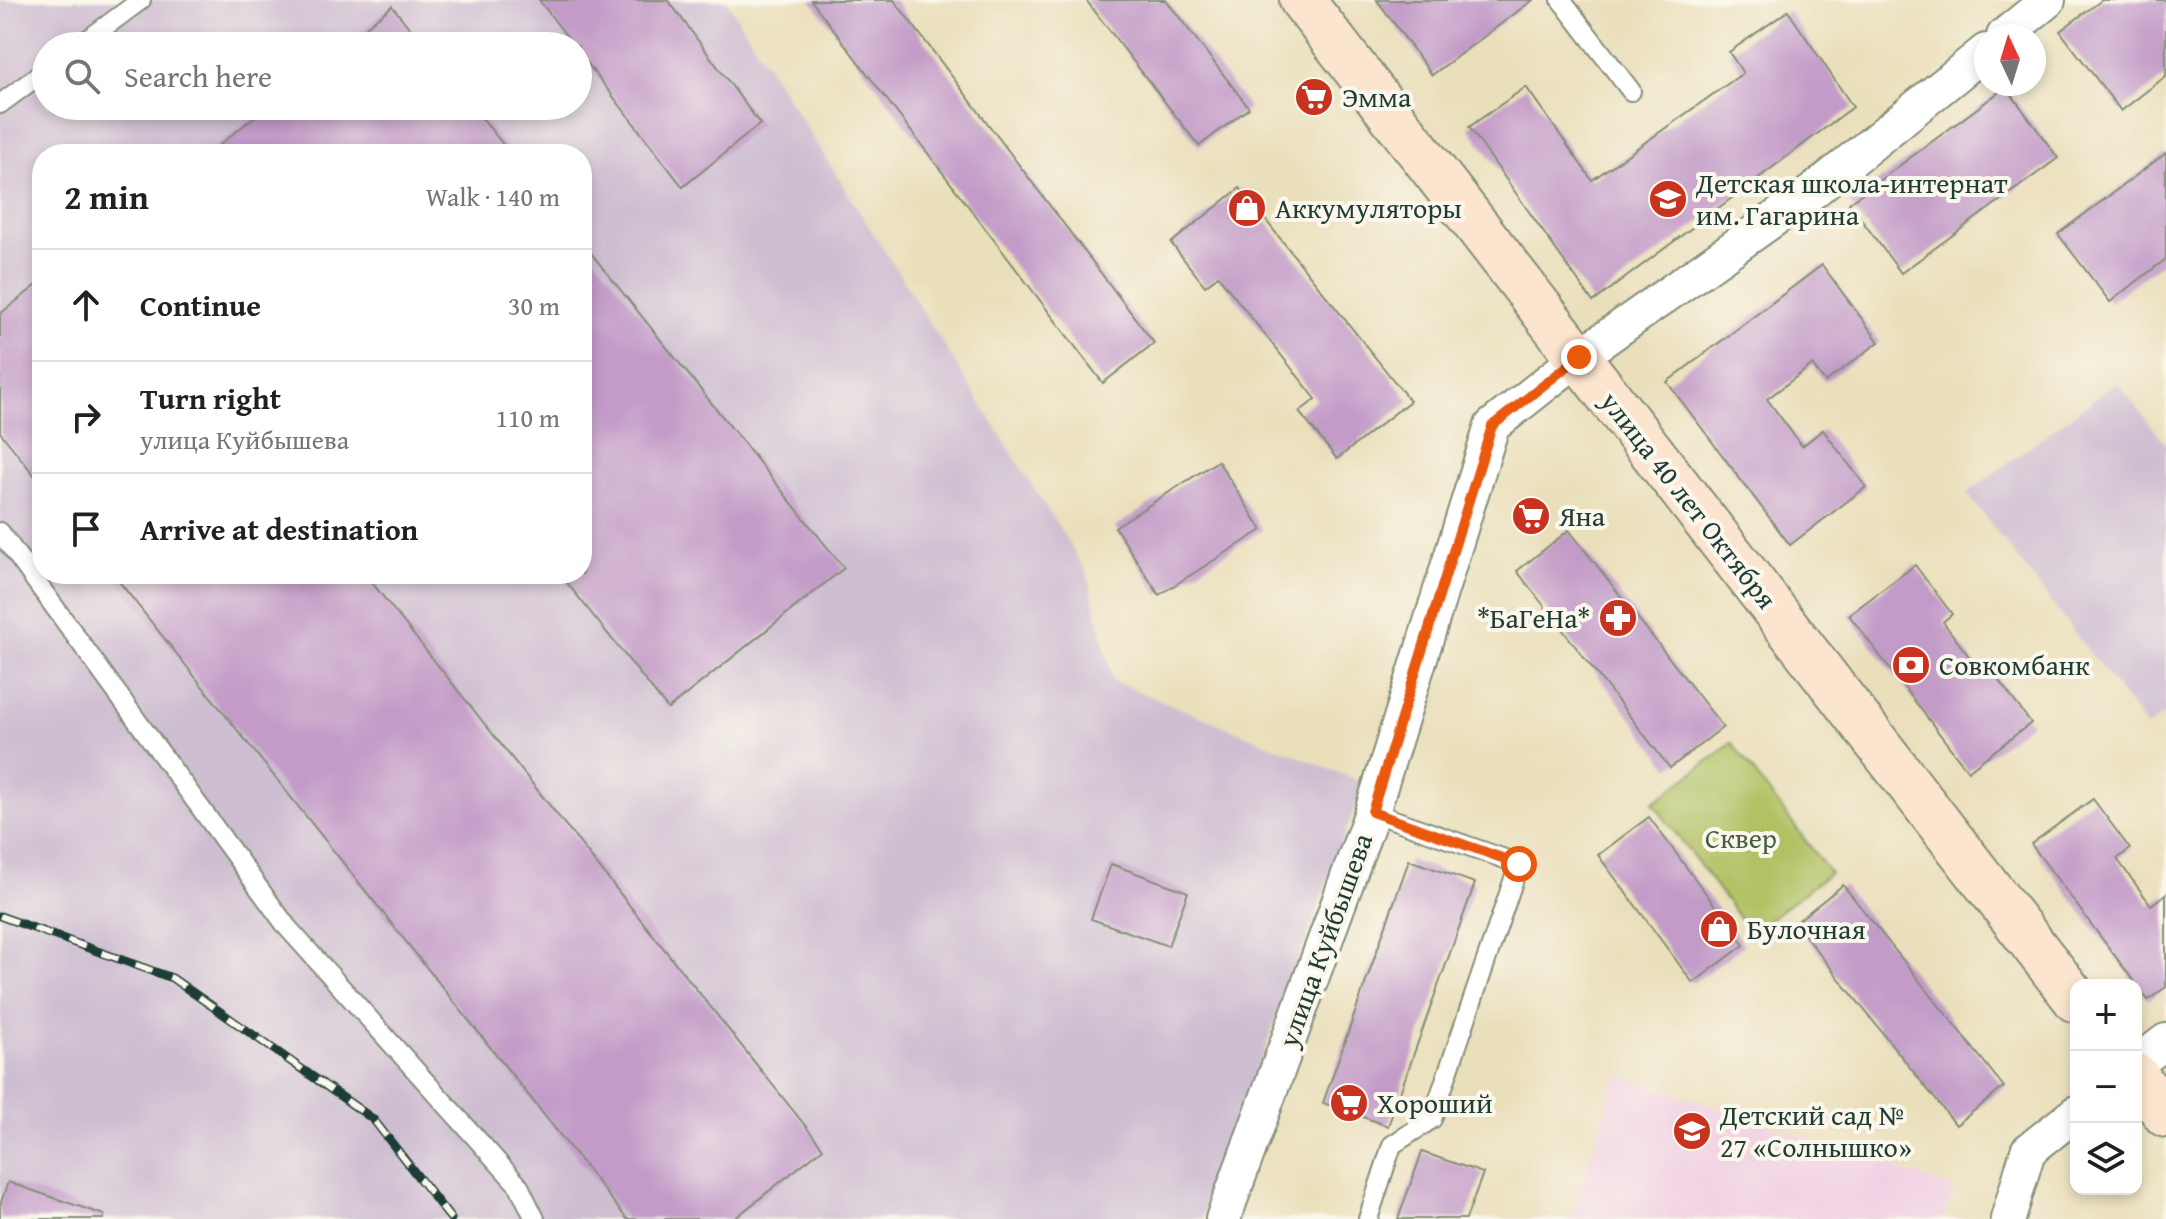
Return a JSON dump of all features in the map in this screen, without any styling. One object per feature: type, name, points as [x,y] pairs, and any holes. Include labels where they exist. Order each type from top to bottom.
[{"type":"main road","name":"улица 40 лет Октября","points":[[1302,0],[2070,992]]},
{"type":"main road","points":[[2142,1084],[2166,1115]]},
{"type":"street","points":[[2019,24],[2048,0]]},
{"type":"street","name":"улица Куйбышева","points":[[1223,1219],[1372,812],[1492,426],[1579,357],[1812,192],[1974,61]]},
{"type":"street","points":[[2142,1059],[2166,1041]]},
{"type":"street","points":[[2008,1219],[2028,1151],[2070,1118]]},
{"type":"lane","points":[[98,32],[141,0]]},
{"type":"lane","points":[[1561,0],[1631,91]]},
{"type":"lane","points":[[0,104],[32,80]]},
{"type":"lane","points":[[0,532],[32,576]]},
{"type":"lane","points":[[38,584],[287,927],[519,1186],[535,1219]]},
{"type":"lane","points":[[1368,1219],[1392,1145],[1432,1119],[1519,864],[1372,812]]},
{"type":"shaded area","points":[[0,0],[726,0],[1087,572],[1113,681],[1364,783],[1201,1219],[0,1219]]},
{"type":"shaded area","points":[[2117,382],[2166,444],[2166,713],[2147,727],[1967,493]]},
{"type":"shaded area","name":"Детский сад № 27 «Солнышко»","points":[[1618,1074],[1954,1188],[1943,1219],[1569,1219]]},
{"type":"green space","name":"Сквер","points":[[1732,743],[1830,873],[1751,933],[1653,803]]},
{"type":"building","points":[[539,0],[668,0],[760,124],[683,187],[592,69],[592,32],[563,32]]},
{"type":"building","points":[[811,0],[894,0],[1154,343],[1103,383]]},
{"type":"building","points":[[1086,0],[1166,0],[1249,108],[1199,146]]},
{"type":"building","points":[[1377,0],[1533,0],[1432,75]]},
{"type":"building","points":[[2102,0],[2166,0],[2166,76],[2121,111],[2060,31]]},
{"type":"building","points":[[392,6],[413,32],[360,32]]},
{"type":"building","points":[[1788,11],[1853,107],[1593,302],[1469,127],[1526,87],[1592,180],[1743,73],[1729,52]]},
{"type":"building","points":[[1994,96],[2013,96],[2058,158],[1901,273],[1849,203]]},
{"type":"building","points":[[250,120],[483,120],[503,144],[220,144]]},
{"type":"building","points":[[2166,153],[2166,259],[2110,302],[2058,234]]},
{"type":"building","points":[[1240,188],[1410,401],[1337,459],[1299,412],[1316,399],[1218,276],[1205,286],[1171,243]]},
{"type":"building","points":[[592,254],[844,568],[668,709],[568,584],[592,584]]},
{"type":"building","points":[[1822,265],[1879,342],[1825,382],[1812,365],[1767,399],[1802,446],[1823,430],[1866,487],[1790,545],[1667,382]]},
{"type":"building","points":[[32,289],[32,472],[0,432],[0,314]]},
{"type":"building","points":[[1218,461],[1262,530],[1159,595],[1115,527]]},
{"type":"building","points":[[1569,530],[1723,727],[1670,768],[1517,571]]},
{"type":"building","points":[[1915,565],[1952,614],[1943,622],[1977,667],[1985,662],[2031,723],[1968,771],[1849,615]]},
{"type":"building","points":[[121,584],[373,584],[823,1148],[734,1219],[627,1219]]},
{"type":"building","points":[[2093,799],[2130,849],[2117,859],[2151,905],[2166,894],[2166,987],[2148,1000],[2142,992],[2142,979],[2132,979],[2031,844]]},
{"type":"building","points":[[1649,817],[1744,945],[1693,983],[1598,855]]},
{"type":"building","points":[[1409,860],[1475,883],[1388,1126],[1323,1103]]},
{"type":"building","points":[[1111,864],[1188,892],[1168,946],[1091,919]]},
{"type":"building","points":[[1843,885],[2004,1087],[1956,1125],[1795,923]]},
{"type":"building","points":[[1422,1152],[1483,1173],[1466,1219],[1398,1219]]},
{"type":"building","points":[[8,1182],[104,1215],[104,1219],[0,1219],[0,1205]]},
{"type":"railway","points":[[0,916],[172,978],[373,1119],[451,1219]]},
{"type":"place","name":"Эмма","points":[[1314,97]]},
{"type":"place","name":"Детская школа-интернат им. Гагарина","points":[[1668,199]]},
{"type":"place","name":"Аккумуляторы","points":[[1247,208]]},
{"type":"place","name":"Яна","points":[[1531,516]]},
{"type":"place","name":"*БаГеНа*","points":[[1618,618]]},
{"type":"place","name":"Совкомбанк","points":[[1911,665]]},
{"type":"place","name":"Булочная","points":[[1719,929]]},
{"type":"place","name":"Хороший","points":[[1349,1103]]},
{"type":"place","name":"Детский сад № 27 «Солнышко»","points":[[1692,1131]]},
{"type":"route","points":[[1519,864],[1372,812],[1492,426],[1579,357]]}]
